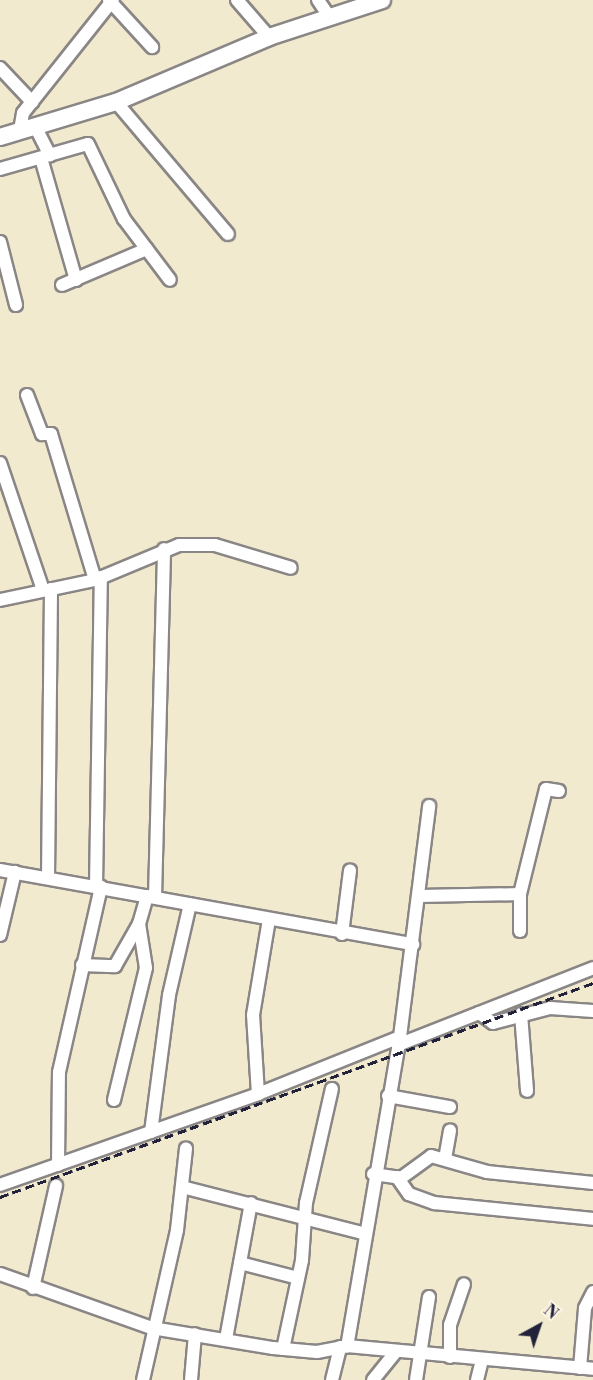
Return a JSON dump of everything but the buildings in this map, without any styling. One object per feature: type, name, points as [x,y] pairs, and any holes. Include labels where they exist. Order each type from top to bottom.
[{"type":"main road","points":[[0,137],[116,102],[269,37],[328,15],[382,0]]},
{"type":"street","points":[[237,0],[269,37]]},
{"type":"street","points":[[318,0],[328,15]]},
{"type":"street","points":[[76,280],[45,156],[27,128],[32,102],[111,1],[152,47]]},
{"type":"street","points":[[0,68],[32,102]]},
{"type":"street","points":[[116,102],[228,234]]},
{"type":"street","points":[[0,169],[88,144],[93,148],[124,219],[170,280]]},
{"type":"street","points":[[0,242],[16,305]]},
{"type":"street","points":[[62,285],[147,249]]},
{"type":"street","points":[[27,394],[42,434],[51,434],[98,579],[99,887],[59,1072],[58,1165]]},
{"type":"street","points":[[0,463],[47,589],[48,878]]},
{"type":"street","points":[[0,600],[98,579],[164,549],[215,545],[291,568]]},
{"type":"street","points":[[82,965],[112,969],[139,924],[151,896],[164,549]]},
{"type":"street","points":[[520,931],[520,894],[546,789],[559,791]]},
{"type":"street","points":[[332,1380],[343,1346],[399,1041],[429,806]]},
{"type":"street","points":[[0,870],[151,896],[342,934],[413,944]]},
{"type":"street","points":[[0,935],[15,872]]},
{"type":"street","points":[[342,934],[350,872]]},
{"type":"street","points":[[419,896],[520,894]]},
{"type":"street","points":[[151,1132],[169,994],[190,904]]},
{"type":"street","points":[[258,1094],[253,1014],[269,919]]},
{"type":"street","points":[[114,1100],[147,968],[139,924]]},
{"type":"street","points":[[0,1185],[258,1094],[593,968]]},
{"type":"street","points":[[478,1013],[494,1023],[550,1008],[593,1011]]},
{"type":"street","points":[[521,1014],[527,1091]]},
{"type":"street","points":[[283,1349],[298,1278],[305,1216],[332,1089]]},
{"type":"street","points":[[388,1096],[450,1107]]},
{"type":"street","points":[[445,1159],[450,1130]]},
{"type":"street","points":[[143,1380],[182,1187],[186,1148]]},
{"type":"street","points":[[374,1174],[397,1177],[409,1174],[424,1158],[445,1159],[487,1172],[593,1183]]},
{"type":"street","points":[[397,1177],[410,1194],[434,1203],[593,1219]]},
{"type":"street","points":[[33,1288],[56,1186]]},
{"type":"street","points":[[182,1187],[305,1216],[362,1233]]},
{"type":"street","points":[[226,1339],[250,1203]]},
{"type":"street","points":[[240,1263],[298,1278]]},
{"type":"street","points":[[0,1274],[33,1288],[152,1328],[283,1349],[343,1346],[537,1368],[593,1369]]},
{"type":"street","points":[[450,1358],[450,1325],[464,1284]]},
{"type":"street","points":[[580,1368],[585,1308],[593,1292]]},
{"type":"street","points":[[416,1380],[418,1355],[429,1297]]},
{"type":"street","points":[[191,1380],[195,1334]]},
{"type":"street","points":[[373,1380],[395,1353]]},
{"type":"street","points":[[477,1380],[482,1360]]},
{"type":"street","points":[[537,1368],[542,1380]]},
{"type":"railway","points":[[0,1197],[593,983]]}]
